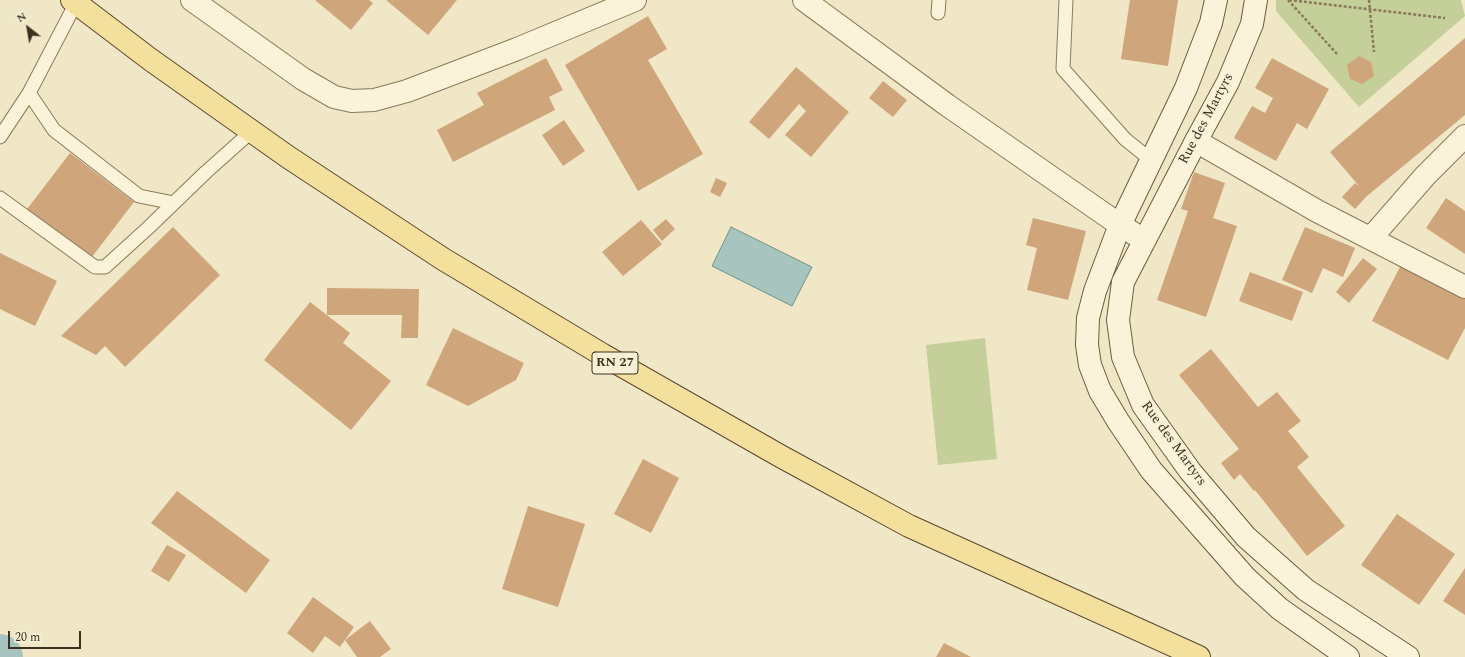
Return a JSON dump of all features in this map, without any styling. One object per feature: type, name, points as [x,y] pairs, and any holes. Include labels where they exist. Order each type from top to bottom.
[{"type":"main road","points":[[192,0],[303,79],[334,97],[352,101],[374,100],[407,91],[517,49],[635,0]]},
{"type":"main road","points":[[804,0],[948,105],[1120,225],[1144,240]]},
{"type":"main road","points":[[1216,0],[1211,24],[1186,88],[1120,225],[1095,291],[1088,318],[1087,345],[1090,365],[1100,392],[1151,470],[1245,577],[1280,609],[1348,657]]},
{"type":"main road","name":"Rue des Martyrs","points":[[1256,0],[1252,24],[1228,82],[1123,282],[1118,320],[1123,357],[1143,405],[1190,471],[1246,537],[1306,590],[1408,657]]},
{"type":"main road","name":"RN 27","points":[[74,1],[151,60],[288,157],[443,259],[603,355],[782,457],[910,526],[1199,657]]},
{"type":"main road","points":[[1371,238],[1425,176],[1465,136]]},
{"type":"main road","points":[[1196,141],[1317,211],[1465,287]]},
{"type":"lane","points":[[1066,0],[1063,69],[1125,139],[1151,160]]},
{"type":"lane","points":[[0,137],[28,93],[74,1]]},
{"type":"lane","points":[[28,93],[54,130],[139,196],[174,203]]},
{"type":"lane","points":[[0,198],[94,267],[105,267],[252,131]]},
{"type":"path","points":[[1289,0],[1445,18]]},
{"type":"path","points":[[1289,0],[1336,54]]},
{"type":"path","points":[[1369,0],[1374,52]]},
{"type":"green space","points":[[1276,0],[1461,0],[1465,16],[1359,107],[1276,11]]},
{"type":"green space","points":[[985,338],[997,459],[938,465],[926,345]]},
{"type":"water","points":[[731,227],[812,267],[792,306],[712,266]]},
{"type":"building","points":[[315,0],[369,0],[373,3],[351,30]]},
{"type":"building","points":[[386,0],[457,0],[428,35]]},
{"type":"building","points":[[1130,0],[1178,0],[1168,66],[1121,59]]},
{"type":"building","points":[[648,16],[667,49],[648,60],[703,154],[638,191],[565,65]]},
{"type":"building","points":[[1465,38],[1465,115],[1367,196],[1355,209],[1342,197],[1355,183],[1359,186],[1330,152]]},
{"type":"building","points":[[1359,56],[1371,62],[1374,76],[1362,84],[1350,79],[1347,65]]},
{"type":"building","points":[[546,58],[563,90],[549,97],[555,110],[453,162],[437,130],[484,105],[477,93]]},
{"type":"building","points":[[1272,58],[1329,89],[1307,129],[1297,123],[1276,161],[1234,138],[1252,106],[1265,113],[1273,98],[1255,88]]},
{"type":"building","points":[[796,67],[849,112],[811,157],[785,135],[806,111],[799,104],[769,139],[749,122]]},
{"type":"building","points":[[883,81],[907,100],[893,117],[869,98]]},
{"type":"building","points":[[564,120],[585,151],[563,166],[542,135]]},
{"type":"building","points":[[70,153],[134,202],[85,266],[21,217]]},
{"type":"building","points":[[1194,172],[1225,183],[1213,218],[1237,226],[1206,317],[1157,300],[1188,211],[1181,209]]},
{"type":"building","points":[[716,178],[727,183],[720,197],[710,192]]},
{"type":"building","points":[[1446,198],[1465,211],[1465,254],[1426,228]]},
{"type":"building","points":[[1033,218],[1086,231],[1068,300],[1027,290],[1037,248],[1026,245]]},
{"type":"building","points":[[666,219],[675,229],[662,241],[653,230]]},
{"type":"building","points":[[641,220],[662,244],[623,276],[602,252]]},
{"type":"building","points":[[173,227],[220,275],[125,367],[105,346],[96,355],[61,336]]},
{"type":"building","points":[[1305,227],[1355,248],[1343,277],[1323,268],[1312,293],[1282,280]]},
{"type":"building","points":[[0,253],[57,281],[35,326],[0,309]]},
{"type":"building","points":[[1363,258],[1377,269],[1349,303],[1336,292]]},
{"type":"building","points":[[1401,265],[1465,297],[1465,328],[1448,360],[1372,321]]},
{"type":"building","points":[[1250,272],[1303,292],[1292,321],[1239,301]]},
{"type":"building","points":[[327,288],[419,289],[418,338],[401,338],[402,315],[327,315]]},
{"type":"building","points":[[310,302],[350,333],[343,343],[391,381],[351,430],[264,360]]},
{"type":"building","points":[[453,328],[524,363],[516,380],[468,406],[426,385]]},
{"type":"building","points":[[1211,349],[1258,407],[1277,392],[1301,421],[1288,431],[1309,457],[1297,467],[1345,526],[1307,556],[1255,490],[1254,491],[1240,474],[1234,480],[1221,463],[1239,449],[1179,375]]},
{"type":"building","points":[[643,459],[679,478],[651,533],[614,514]]},
{"type":"building","points":[[177,491],[270,560],[246,593],[151,523]]},
{"type":"building","points":[[528,506],[585,524],[558,607],[502,589]]},
{"type":"building","points":[[1397,514],[1455,554],[1419,605],[1361,565]]},
{"type":"building","points":[[167,545],[186,555],[169,582],[151,571]]},
{"type":"building","points":[[1465,568],[1465,615],[1443,601]]},
{"type":"building","points":[[313,597],[354,627],[340,647],[325,636],[313,653],[287,633]]},
{"type":"building","points":[[370,621],[391,649],[380,657],[357,657],[345,640]]},
{"type":"building","points":[[944,643],[971,657],[936,657]]}]
